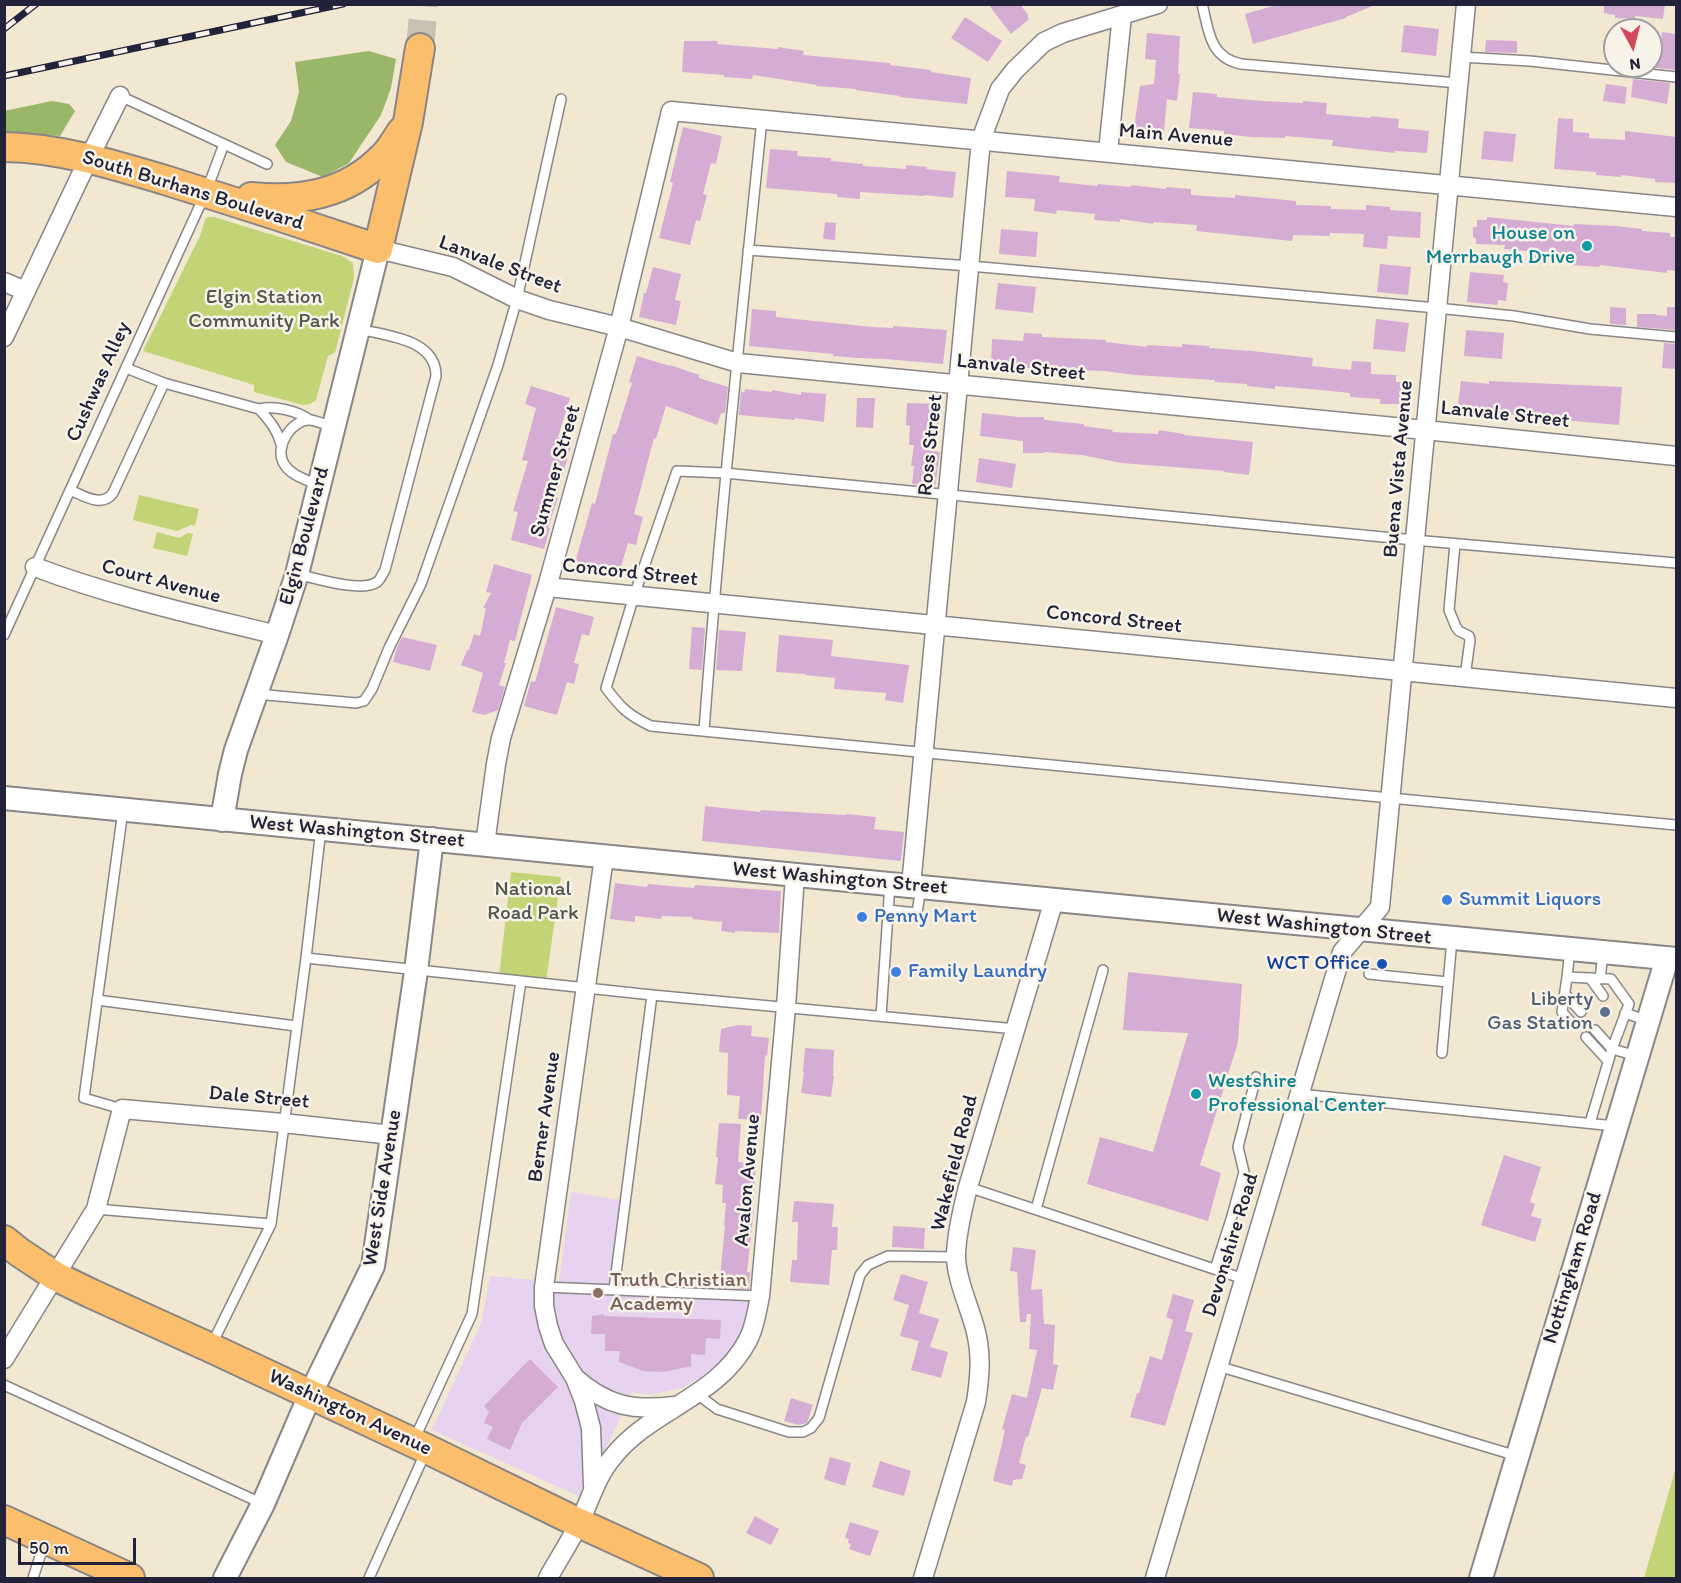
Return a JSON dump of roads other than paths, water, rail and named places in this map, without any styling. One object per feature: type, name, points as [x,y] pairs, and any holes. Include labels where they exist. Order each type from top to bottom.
[{"type":"main road","points":[[378,249],[408,122],[420,48]]},
{"type":"main road","points":[[206,192],[265,199],[292,199],[318,195],[343,186],[364,174],[384,156],[408,122]]},
{"type":"main road","name":"South Burhans Boulevard","points":[[4,147],[50,151],[89,158],[206,192],[378,249]]},
{"type":"main road","name":"Washington Avenue","points":[[4,1240],[55,1275],[90,1293],[699,1578]]},
{"type":"main road","points":[[4,1520],[130,1578]]},
{"type":"street","name":"Ross Street","points":[[907,885],[924,752],[981,140],[1000,88],[1029,55],[1044,42],[1063,33],[1158,4]]},
{"type":"street","name":"Buena Vista Avenue","points":[[1360,930],[1380,907],[1466,4]]},
{"type":"street","points":[[1108,152],[1122,15]]},
{"type":"street","points":[[4,337],[120,96]]},
{"type":"street","name":"Main Avenue","points":[[671,111],[1677,207]]},
{"type":"street","name":"Summer Street","points":[[484,844],[501,738],[547,587],[619,327],[671,111]]},
{"type":"street","name":"Lanvale Street","points":[[378,249],[453,267],[517,299],[549,310],[619,327],[738,363],[1677,456]]},
{"type":"street","name":"Elgin Boulevard","points":[[222,820],[230,774],[297,574],[378,249]]},
{"type":"street","points":[[4,282],[26,291]]},
{"type":"street","name":"Court Avenue","points":[[35,567],[124,597],[277,635]]},
{"type":"street","name":"Concord Street","points":[[547,587],[1677,698]]},
{"type":"street","name":"West Washington Street","points":[[5,800],[1672,959]]},
{"type":"street","name":"West Side Avenue","points":[[225,1578],[263,1504],[310,1395],[373,1266],[416,971],[432,839]]},
{"type":"street","name":"Berner Avenue","points":[[593,1492],[591,1428],[575,1378],[554,1344],[548,1326],[544,1306],[544,1287],[604,857]]},
{"type":"street","name":"Avalon Avenue","points":[[548,1578],[579,1523],[600,1474],[629,1438],[716,1380],[730,1367],[749,1337],[760,1296],[786,1007],[795,875]]},
{"type":"street","name":"Wakefield Road","points":[[923,1578],[976,1402],[980,1375],[979,1346],[959,1276],[956,1257],[962,1215],[968,1187],[1054,900]]},
{"type":"street","name":"Devonshire Road","points":[[1155,1578],[1342,952],[1360,930]]},
{"type":"street","name":"Nottingham Road","points":[[1481,1578],[1637,1056],[1672,959]]},
{"type":"street","points":[[4,1359],[96,1209],[122,1109]]},
{"type":"street","name":"Dale Street","points":[[122,1109],[283,1122],[392,1136]]},
{"type":"street","name":"Berner Avenue","points":[[575,1378],[590,1391],[623,1405],[641,1408],[679,1406]]},
{"type":"street","points":[[587,1415],[623,1405]]},
{"type":"lane","points":[[1202,4],[1212,43],[1220,55],[1228,61],[1458,83]]},
{"type":"lane","points":[[1461,57],[1530,61],[1677,77]]},
{"type":"lane","points":[[120,96],[267,164]]},
{"type":"lane","points":[[256,694],[356,703],[364,701],[372,689],[388,648],[421,584],[498,365],[517,299],[561,99]]},
{"type":"lane","points":[[704,731],[725,473],[762,119]]},
{"type":"lane","name":"Cushwas Alley","points":[[4,635],[206,192],[224,144]]},
{"type":"lane","points":[[748,250],[970,266],[1437,308],[1514,316],[1590,329],[1677,337]]},
{"type":"lane","points":[[297,574],[350,586],[365,586],[377,582],[385,570],[436,376],[432,358],[425,349],[413,343],[358,329]]},
{"type":"lane","points":[[126,368],[164,383],[259,409],[279,434],[283,462],[304,480],[319,484]]},
{"type":"lane","points":[[70,490],[100,501],[108,499],[113,493],[164,383]]},
{"type":"lane","points":[[259,409],[269,406],[333,427]]},
{"type":"lane","points":[[281,444],[299,423],[310,420]]},
{"type":"lane","points":[[1677,563],[1455,544],[725,473],[677,471],[634,596],[606,688],[620,707],[633,718],[651,726],[1677,825]]},
{"type":"lane","points":[[1455,544],[1449,610],[1456,627],[1469,636],[1470,640],[1465,677]]},
{"type":"lane","points":[[4,609],[15,610]]},
{"type":"lane","points":[[122,1109],[84,1098],[123,810]]},
{"type":"lane","points":[[211,1348],[271,1224],[321,829]]},
{"type":"lane","points":[[888,910],[917,913],[907,885]]},
{"type":"lane","points":[[881,1016],[888,910],[907,885]]},
{"type":"lane","points":[[1442,1053],[1452,939]]},
{"type":"lane","points":[[1570,950],[1562,1012],[1570,1021]]},
{"type":"lane","points":[[1603,952],[1595,978],[1603,996]]},
{"type":"lane","points":[[306,958],[652,995],[1016,1029]]},
{"type":"lane","points":[[1036,1209],[1102,970]]},
{"type":"lane","points":[[1369,974],[1448,982]]},
{"type":"lane","points":[[1567,977],[1611,979],[1629,1005],[1621,1016],[1590,1123]]},
{"type":"lane","points":[[369,1578],[472,1314],[521,981]]},
{"type":"lane","points":[[1565,994],[1581,1012]]},
{"type":"lane","points":[[614,1289],[652,995]]},
{"type":"lane","points":[[97,1000],[296,1026]]},
{"type":"lane","points":[[1621,1016],[1648,1021]]},
{"type":"lane","points":[[1595,1030],[1612,1049],[1637,1056]]},
{"type":"lane","points":[[1586,1037],[1608,1061]]},
{"type":"lane","points":[[1215,1269],[1244,1172],[1238,1147],[1256,1077]]},
{"type":"lane","points":[[1299,1094],[1616,1125]]},
{"type":"lane","points":[[968,1187],[1244,1279]]},
{"type":"lane","points":[[96,1209],[271,1224]]},
{"type":"lane","points":[[697,1394],[717,1409],[789,1432],[802,1432],[811,1428],[819,1418],[860,1275],[868,1265],[888,1256],[956,1257]]},
{"type":"lane","points":[[544,1287],[760,1296]]},
{"type":"lane","points":[[1218,1366],[1517,1456]]},
{"type":"lane","points":[[4,1386],[263,1504]]},
{"type":"lane","points":[[33,1578],[45,1539]]},
{"type":"tunnel","points":[[420,48],[424,4]]},
{"type":"railway","points":[[4,29],[36,4]]},
{"type":"railway","points":[[4,76],[343,4]]},
{"type":"place","name":"House on Merrbaugh Drive","points":[[1587,246]]},
{"type":"place","name":"Summit Liquors","points":[[1447,900]]},
{"type":"place","name":"Penny Mart","points":[[862,917]]},
{"type":"place","name":"WCT Office","points":[[1382,964]]},
{"type":"place","name":"Family Laundry","points":[[896,972]]},
{"type":"place","name":"Liberty Gas Station","points":[[1605,1012]]},
{"type":"place","name":"Westshire Professional Center","points":[[1196,1094]]},
{"type":"place","name":"Truth Christian Academy","points":[[598,1293]]},
{"type":"park label","name":"Elgin Station Community Park","points":[[264,310]]},
{"type":"park label","name":"National Road Park","points":[[533,902]]}]
